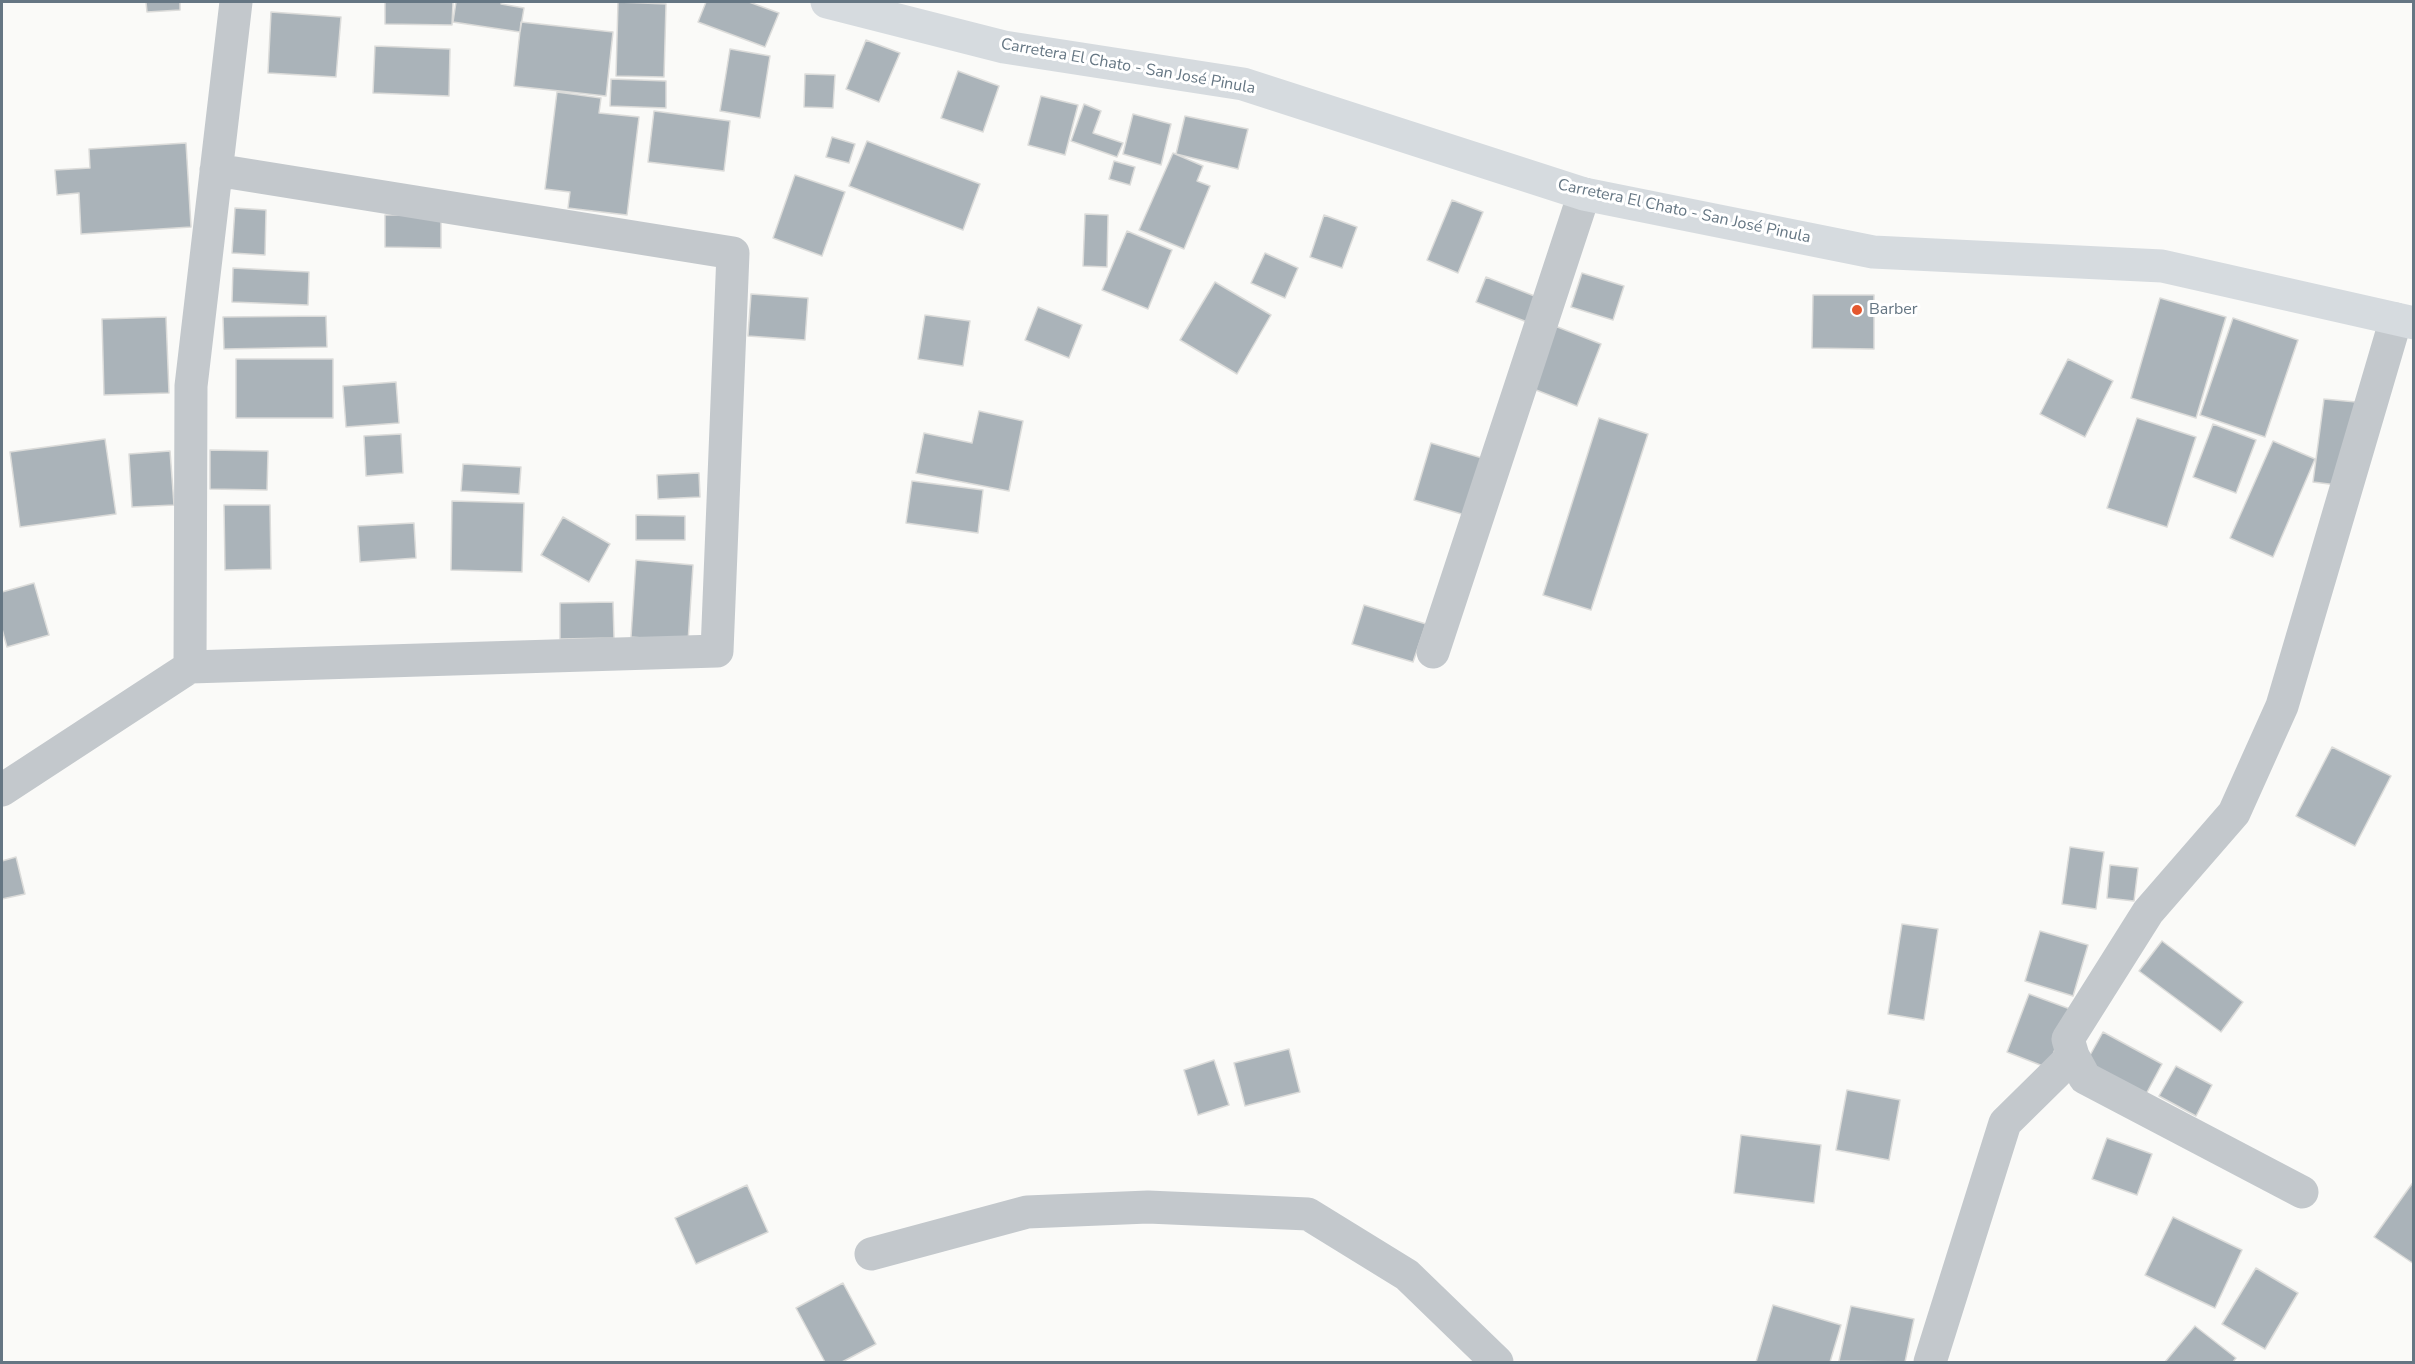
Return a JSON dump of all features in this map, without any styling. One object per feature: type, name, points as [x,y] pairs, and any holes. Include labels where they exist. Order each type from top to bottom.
[{"type":"main road","name":"Carretera El Chato - San José Pinula","points":[[827,2],[1004,47],[1243,84],[1584,194],[1873,252],[2162,266],[2405,321]]},
{"type":"street","points":[[190,667],[191,386],[236,2]]},
{"type":"street","points":[[2,790],[190,667],[717,651],[733,253],[216,170]]},
{"type":"street","points":[[1433,652],[1584,194]]},
{"type":"street","points":[[2302,1192],[2085,1078],[2073,1056],[2068,1039],[2148,912],[2234,813],[2282,706],[2405,321]]},
{"type":"street","points":[[1930,1362],[2005,1123],[2073,1056]]},
{"type":"street","points":[[871,1254],[1027,1212],[1148,1207],[1308,1214],[1407,1275],[1497,1362]]},
{"type":"building","points":[[146,2],[180,2],[180,10],[147,12]]},
{"type":"building","points":[[385,2],[453,2],[452,25],[385,24]]},
{"type":"building","points":[[456,2],[501,2],[501,4],[524,8],[520,32],[453,22]]},
{"type":"building","points":[[618,2],[666,4],[664,77],[616,76]]},
{"type":"building","points":[[706,2],[749,2],[779,13],[765,47],[698,22]]},
{"type":"building","points":[[271,12],[341,17],[336,77],[268,73]]},
{"type":"building","points":[[521,22],[613,32],[606,96],[514,86]]},
{"type":"building","points":[[866,40],[900,53],[879,102],[846,89]]},
{"type":"building","points":[[375,46],[450,49],[449,96],[373,93]]},
{"type":"building","points":[[730,49],[770,56],[760,118],[720,111]]},
{"type":"building","points":[[958,71],[999,86],[983,132],[941,118]]},
{"type":"building","points":[[805,74],[835,75],[833,108],[804,107]]},
{"type":"building","points":[[611,79],[666,81],[666,108],[610,106]]},
{"type":"building","points":[[557,92],[601,98],[599,113],[639,117],[627,215],[568,208],[570,192],[545,189]]},
{"type":"building","points":[[1041,96],[1078,105],[1065,155],[1028,145]]},
{"type":"building","points":[[1084,104],[1101,111],[1093,133],[1123,143],[1117,157],[1071,141]]},
{"type":"building","points":[[654,111],[730,121],[724,171],[648,162]]},
{"type":"building","points":[[1133,114],[1171,124],[1161,165],[1123,154]]},
{"type":"building","points":[[1185,116],[1248,129],[1238,169],[1176,154]]},
{"type":"building","points":[[832,137],[855,144],[849,163],[826,157]]},
{"type":"building","points":[[867,141],[980,184],[963,230],[849,186]]},
{"type":"building","points":[[186,143],[191,227],[81,234],[79,193],[57,195],[55,170],[90,168],[89,149]]},
{"type":"building","points":[[1173,153],[1203,166],[1197,181],[1210,186],[1184,249],[1139,230]]},
{"type":"building","points":[[1114,161],[1135,167],[1130,185],[1109,179]]},
{"type":"building","points":[[795,175],[845,192],[822,256],[773,238]]},
{"type":"building","points":[[1452,200],[1483,212],[1458,273],[1427,260]]},
{"type":"building","points":[[235,208],[266,210],[265,255],[232,253]]},
{"type":"building","points":[[1085,214],[1108,215],[1107,267],[1083,266]]},
{"type":"building","points":[[385,215],[441,215],[441,248],[385,247]]},
{"type":"building","points":[[1324,215],[1357,227],[1342,268],[1310,257]]},
{"type":"building","points":[[1127,231],[1172,250],[1148,309],[1102,290]]},
{"type":"building","points":[[1265,253],[1298,268],[1285,298],[1251,283]]},
{"type":"building","points":[[233,268],[309,272],[308,305],[232,302]]},
{"type":"building","points":[[1582,273],[1624,286],[1613,320],[1571,307]]},
{"type":"building","points":[[1486,277],[1537,297],[1527,322],[1476,302]]},
{"type":"building","points":[[1215,282],[1271,315],[1237,374],[1180,340]]},
{"type":"building","points":[[751,294],[808,298],[805,340],[748,336]]},
{"type":"building","points":[[1813,295],[1874,295],[1874,349],[1812,348]]},
{"type":"building","points":[[2160,298],[2226,317],[2196,418],[2131,398]]},
{"type":"building","points":[[1038,307],[1082,325],[1069,358],[1025,340]]},
{"type":"building","points":[[925,315],[970,321],[963,366],[918,359]]},
{"type":"building","points":[[326,316],[327,347],[224,349],[223,317]]},
{"type":"building","points":[[166,317],[169,393],[104,395],[102,319]]},
{"type":"building","points":[[2233,318],[2298,340],[2265,437],[2200,415]]},
{"type":"building","points":[[1555,326],[1601,344],[1577,406],[1531,388]]},
{"type":"building","points":[[236,359],[333,359],[333,418],[236,418]]},
{"type":"building","points":[[2068,359],[2113,381],[2085,437],[2040,414]]},
{"type":"building","points":[[396,382],[399,423],[346,427],[343,386]]},
{"type":"building","points":[[2324,399],[2356,402],[2345,486],[2313,482]]},
{"type":"building","points":[[979,411],[1023,421],[1009,491],[916,473],[924,433],[972,443]]},
{"type":"building","points":[[1599,418],[1648,434],[1591,610],[1543,595]]},
{"type":"building","points":[[2137,418],[2196,437],[2167,527],[2107,508]]},
{"type":"building","points":[[2213,424],[2256,440],[2236,493],[2193,477]]},
{"type":"building","points":[[401,434],[403,473],[366,476],[364,436]]},
{"type":"building","points":[[105,439],[116,514],[20,527],[10,452]]},
{"type":"building","points":[[2273,441],[2315,459],[2273,557],[2230,538]]},
{"type":"building","points":[[1431,443],[1482,458],[1465,515],[1414,500]]},
{"type":"building","points":[[210,450],[268,451],[267,490],[210,489]]},
{"type":"building","points":[[170,451],[174,505],[132,507],[129,454]]},
{"type":"building","points":[[463,464],[521,467],[519,494],[461,491]]},
{"type":"building","points":[[699,473],[700,497],[658,499],[657,475]]},
{"type":"building","points":[[912,481],[983,490],[978,533],[906,523]]},
{"type":"building","points":[[452,501],[524,503],[522,572],[451,570]]},
{"type":"building","points":[[224,505],[270,505],[271,569],[225,570]]},
{"type":"building","points":[[636,515],[685,516],[685,540],[636,540]]},
{"type":"building","points":[[563,517],[610,544],[589,582],[541,555]]},
{"type":"building","points":[[414,523],[416,558],[360,562],[358,526]]},
{"type":"building","points":[[636,560],[693,565],[688,642],[631,637]]},
{"type":"building","points":[[34,583],[49,635],[7,647],[2,629],[2,592]]},
{"type":"building","points":[[613,602],[614,638],[560,639],[560,603]]},
{"type":"building","points":[[1364,605],[1426,624],[1413,662],[1352,644]]},
{"type":"building","points":[[2332,747],[2391,776],[2355,846],[2296,816]]},
{"type":"building","points":[[2070,847],[2104,852],[2096,909],[2062,904]]},
{"type":"building","points":[[16,857],[25,894],[2,899],[2,861]]},
{"type":"building","points":[[2110,865],[2138,868],[2134,901],[2107,898]]},
{"type":"building","points":[[1902,924],[1938,929],[1924,1020],[1888,1014]]},
{"type":"building","points":[[2040,931],[2088,945],[2073,996],[2025,981]]},
{"type":"building","points":[[2162,941],[2243,1002],[2221,1032],[2139,971]]},
{"type":"building","points":[[2029,994],[2070,1009],[2048,1068],[2007,1052]]},
{"type":"building","points":[[2103,1032],[2162,1064],[2145,1096],[2085,1064]]},
{"type":"building","points":[[1289,1049],[1300,1092],[1245,1106],[1234,1063]]},
{"type":"building","points":[[1214,1060],[1229,1105],[1198,1115],[1184,1070]]},
{"type":"building","points":[[2176,1066],[2212,1085],[2196,1116],[2159,1096]]},
{"type":"building","points":[[1847,1090],[1900,1100],[1889,1160],[1836,1150]]},
{"type":"building","points":[[1741,1135],[1821,1145],[1814,1203],[1734,1193]]},
{"type":"building","points":[[2107,1138],[2152,1154],[2137,1195],[2092,1179]]},
{"type":"building","points":[[2414,1181],[2414,1264],[2374,1237]]},
{"type":"building","points":[[747,1185],[768,1232],[696,1264],[675,1218]]},
{"type":"building","points":[[2173,1217],[2242,1250],[2215,1308],[2145,1275]]},
{"type":"building","points":[[2256,1268],[2298,1293],[2265,1349],[2222,1324]]},
{"type":"building","points":[[843,1283],[876,1344],[842,1362],[825,1362],[796,1308]]},
{"type":"building","points":[[1773,1305],[1841,1325],[1830,1362],[1756,1362]]},
{"type":"building","points":[[1851,1306],[1914,1319],[1905,1362],[1839,1361]]},
{"type":"building","points":[[2195,1326],[2236,1358],[2233,1362],[2165,1362]]},
{"type":"place","name":"Barber","points":[[1857,310]]}]
